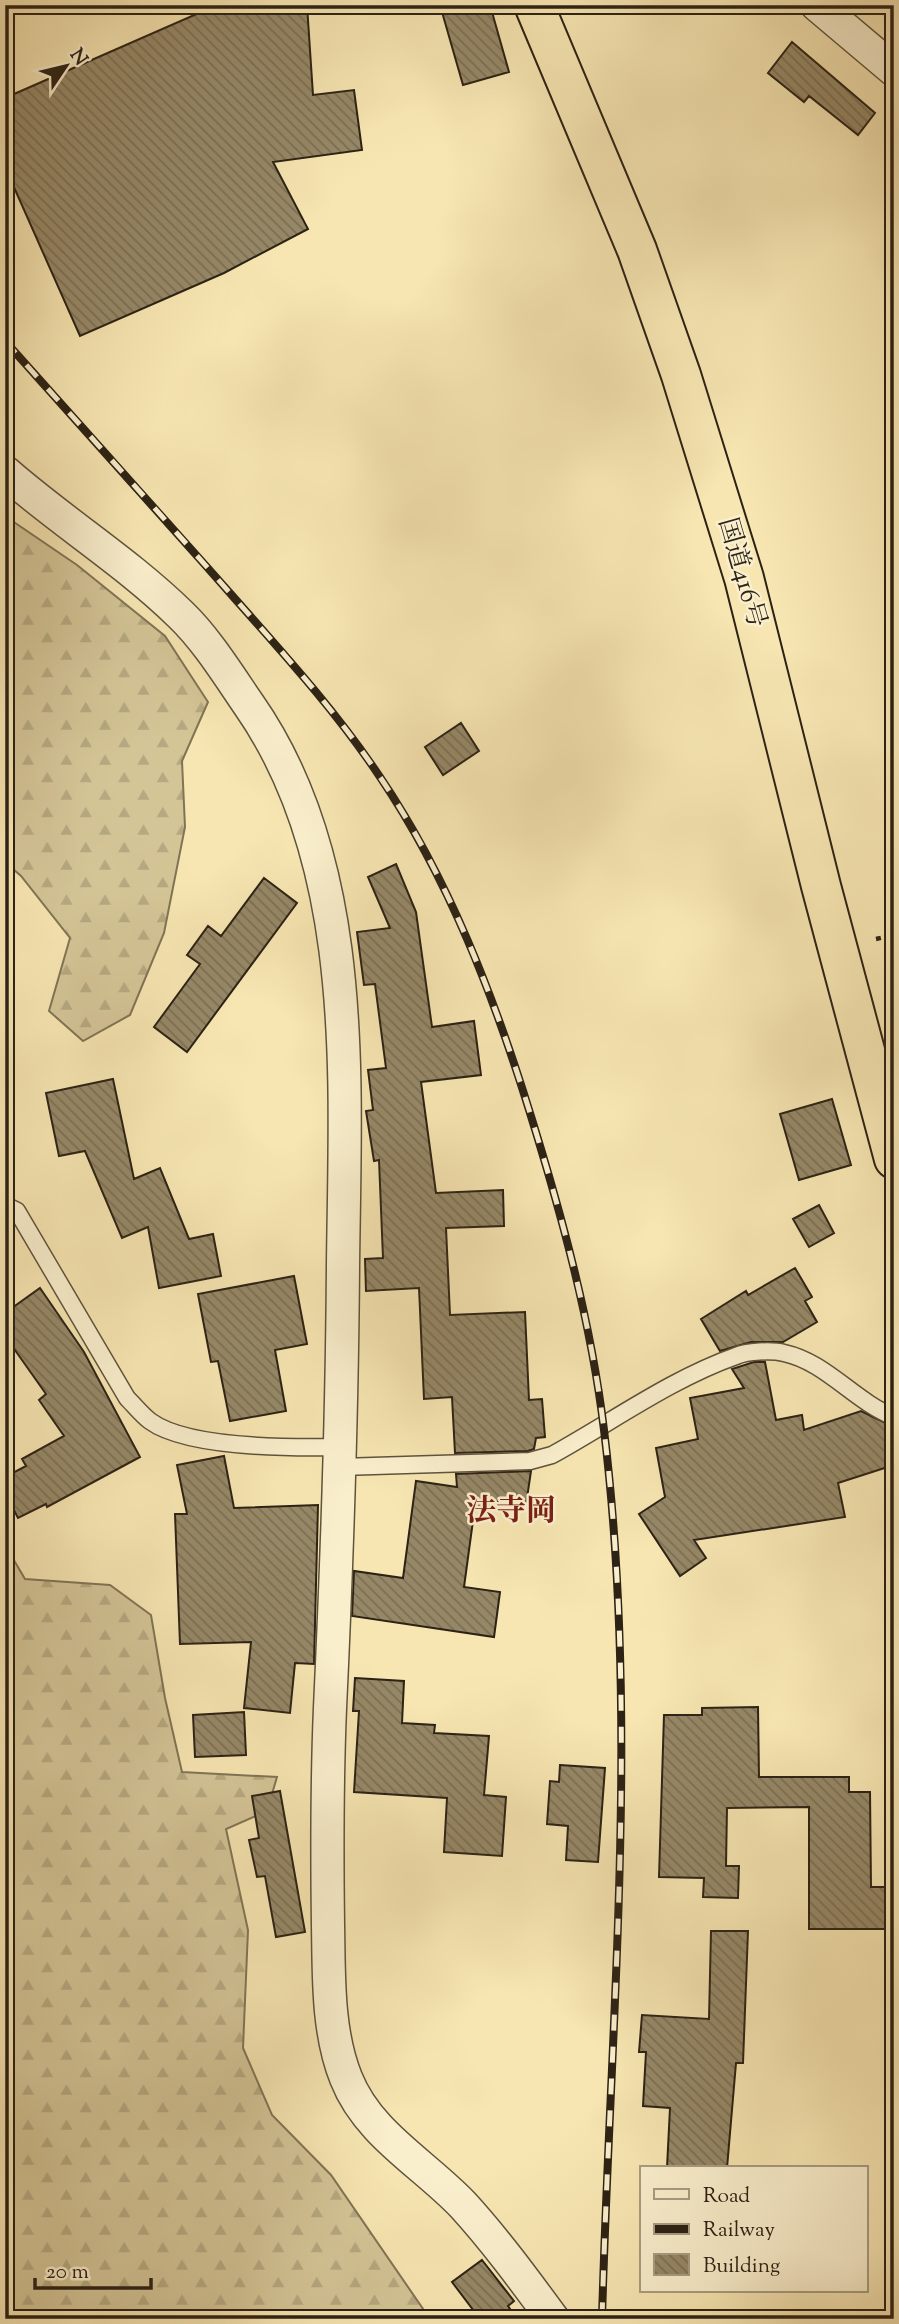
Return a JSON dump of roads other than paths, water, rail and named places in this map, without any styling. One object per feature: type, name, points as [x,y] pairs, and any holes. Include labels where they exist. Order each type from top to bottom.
[{"type":"highway","name":"国道416号","points":[[534,5],[637,250],[681,375],[740,565],[894,1159]]},
{"type":"street","points":[[817,5],[894,70]]},
{"type":"street","points":[[5,472],[112,554],[184,618],[253,710],[305,809],[326,882],[336,954],[344,1091],[342,1457],[327,1841],[329,1969],[335,2039],[345,2076],[361,2110],[401,2151],[462,2205],[552,2319]]},
{"type":"lane","points":[[5,1205],[17,1211],[127,1398],[151,1422],[178,1433],[342,1457],[530,1461],[552,1455],[674,1385],[738,1354],[783,1353],[818,1366],[863,1402],[894,1417]]},
{"type":"railway","points":[[5,341],[327,705],[380,777],[427,856],[467,940],[501,1026],[542,1152],[574,1270],[591,1349],[604,1430],[615,1540],[620,1651],[620,1874],[602,2319]]},
{"type":"district","name":"法寺岡","points":[[511,1512]]}]
